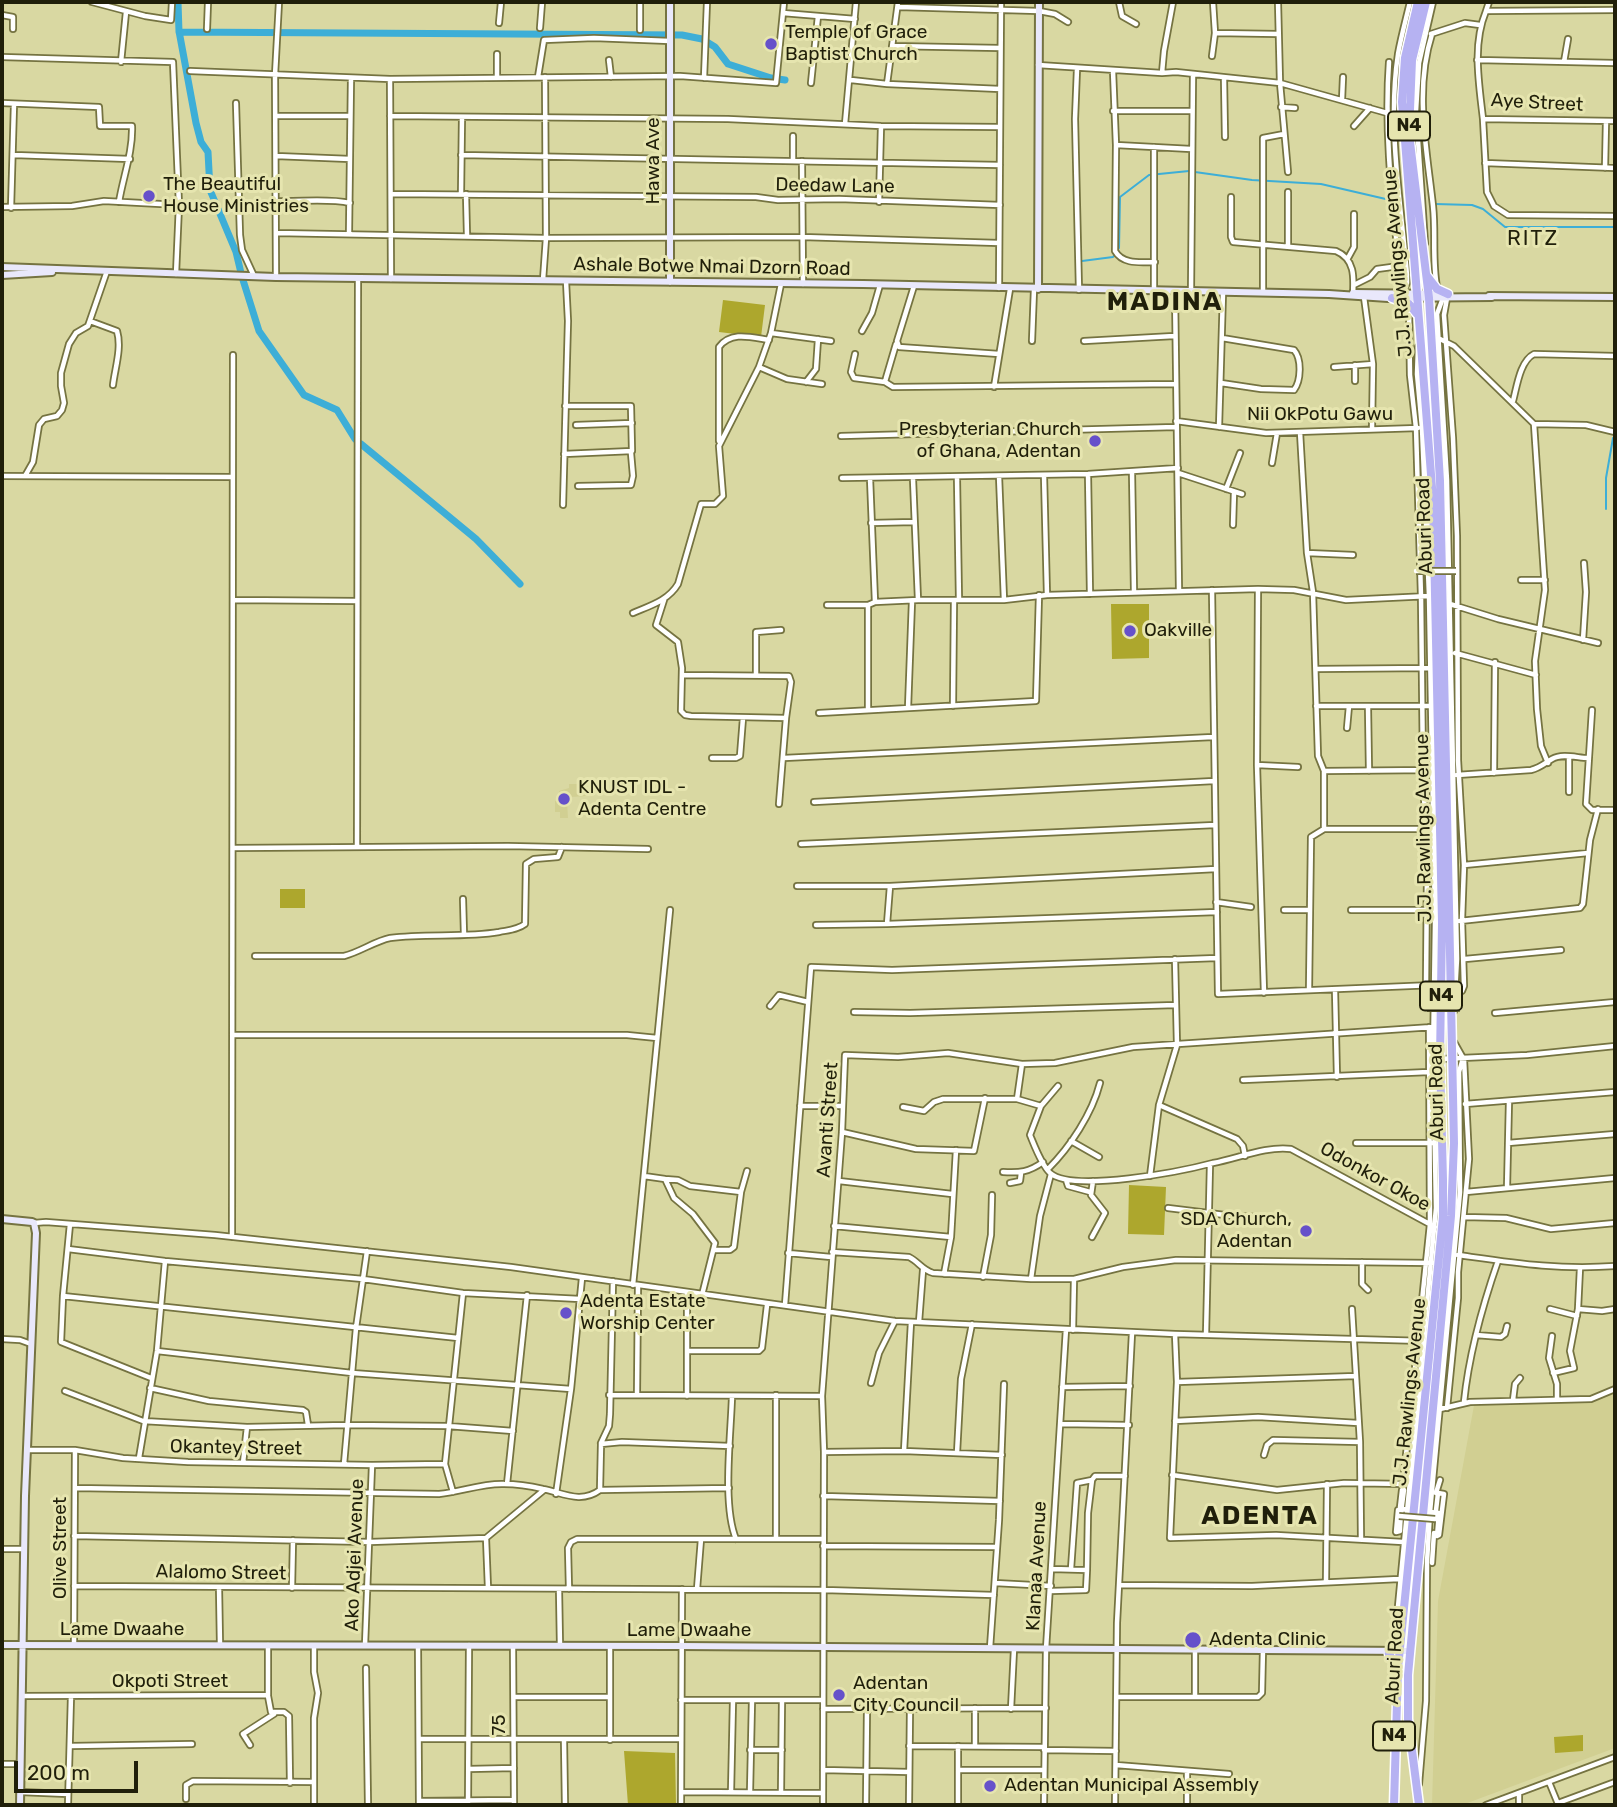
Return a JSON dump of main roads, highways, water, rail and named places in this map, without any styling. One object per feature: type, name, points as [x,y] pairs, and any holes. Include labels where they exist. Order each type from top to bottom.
[{"type":"highway","name":"J.J. Rawlings Avenue","points":[[1398,1668],[1405,1561],[1443,1217],[1446,1059],[1434,1026],[1438,923],[1429,427],[1419,318],[1423,295],[1414,260],[1401,157],[1405,58],[1418,2]]},
{"type":"highway","name":"J.J. Rawlings Avenue","points":[[1423,251],[1409,134],[1416,36],[1426,2]]},
{"type":"highway","name":"Aburi Road","points":[[1418,1804],[1408,1719],[1409,1653],[1437,1414],[1451,1216],[1453,1120],[1446,1059],[1451,1039],[1448,680],[1440,430],[1430,322],[1423,295],[1426,273],[1423,251]]},
{"type":"highway","points":[[1426,273],[1437,289],[1448,297]]},
{"type":"highway","points":[[1392,298],[1409,304],[1419,318]]},
{"type":"highway","points":[[1453,1120],[1461,1134]]},
{"type":"highway","points":[[1436,1169],[1443,1157]]},
{"type":"highway","points":[[1388,1652],[1398,1668]]},
{"type":"highway","name":"N4","points":[[1394,1805],[1398,1668]]},
{"type":"waterway","points":[[178,2],[179,32],[682,35],[702,39],[715,47],[728,64],[785,80]]},
{"type":"waterway","points":[[179,31],[196,123],[201,142],[208,152],[210,190],[236,252],[241,273]]},
{"type":"waterway","points":[[1082,261],[1113,257],[1119,248],[1120,197],[1149,175],[1189,171]]},
{"type":"waterway","points":[[1195,172],[1252,180],[1321,184],[1390,200]]},
{"type":"waterway","points":[[1435,204],[1472,205],[1483,209],[1505,227],[1615,227]]},
{"type":"waterway","points":[[243,280],[259,331],[304,395],[337,410],[355,439]]},
{"type":"waterway","points":[[1606,509],[1606,478],[1613,438]]},
{"type":"waterway","points":[[361,444],[476,539],[520,584]]},
{"type":"place","name":"Temple of Grace Baptist Church","points":[[771,44]]},
{"type":"place","name":"The Beautiful House Ministries","points":[[149,196]]},
{"type":"place","name":"Presbyterian Church of Ghana, Adentan","points":[[1095,441]]},
{"type":"place","name":"Oakville","points":[[1130,631]]},
{"type":"place","name":"KNUST IDL - Adenta Centre","points":[[564,799]]},
{"type":"place","name":"SDA Church, Adentan","points":[[1306,1231]]},
{"type":"place","name":"Adenta Estate Worship Center","points":[[566,1313]]},
{"type":"place","name":"Adenta Clinic","points":[[1193,1640]]},
{"type":"place","name":"Adentan City Council","points":[[839,1695]]},
{"type":"place","name":"Adentan Municipal Assembly","points":[[990,1786]]},
{"type":"district","name":"RITZ","points":[[1533,239]]},
{"type":"district","name":"MADINA","points":[[1165,302]]},
{"type":"district","name":"ADENTA","points":[[1260,1516]]}]
